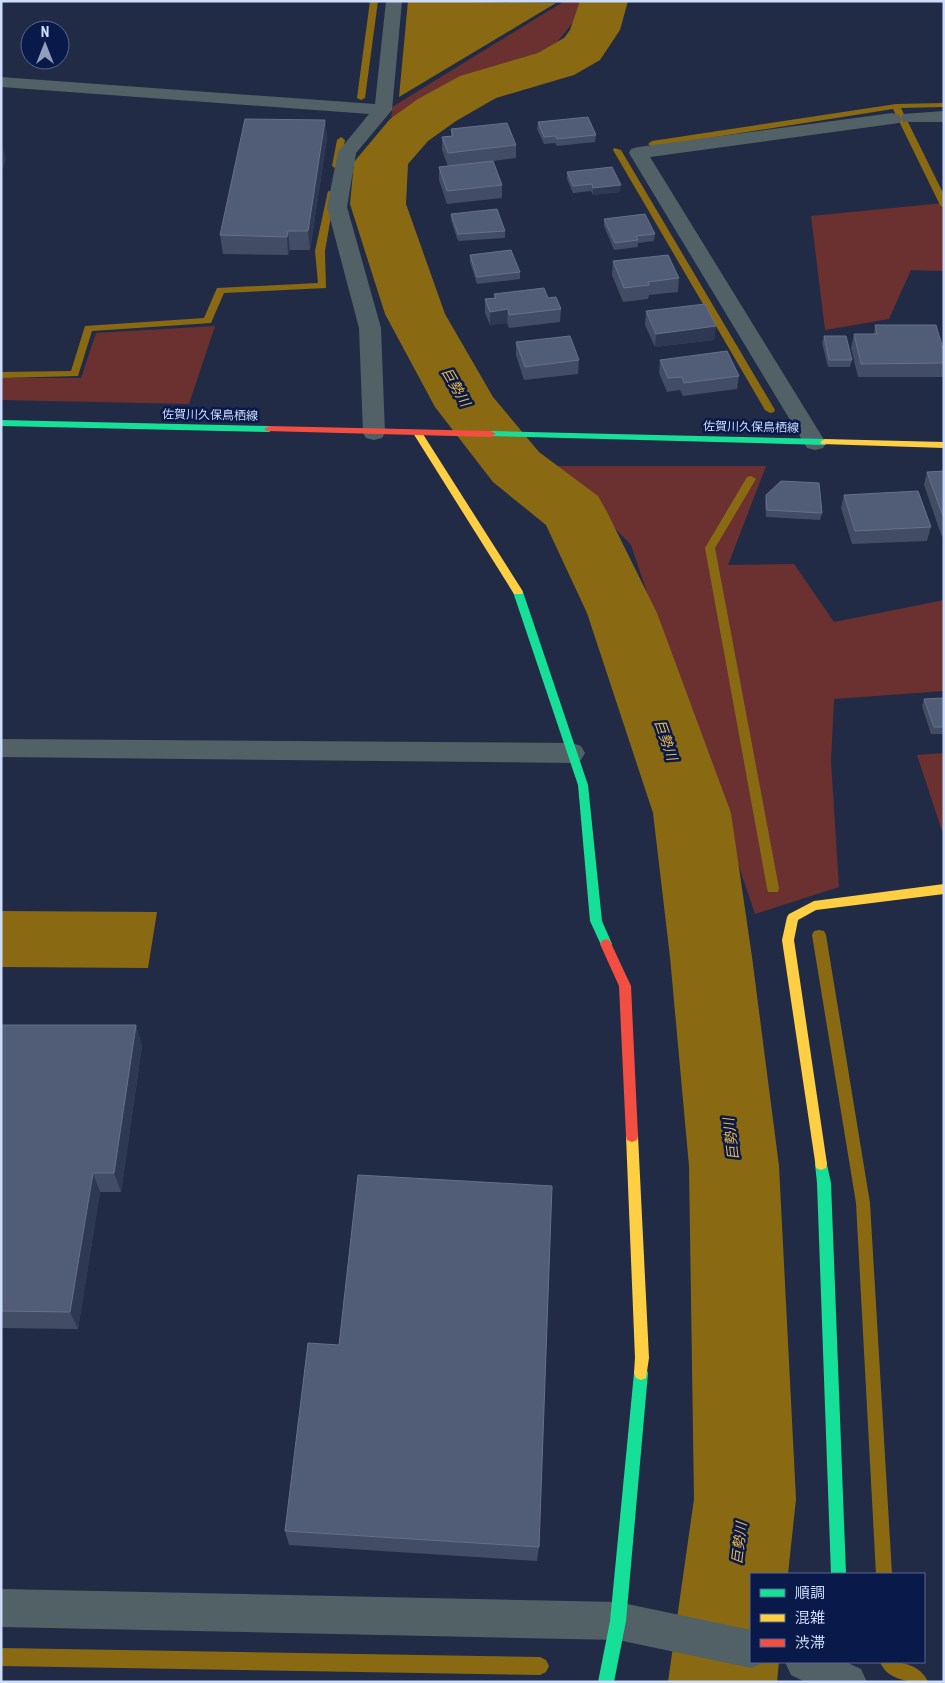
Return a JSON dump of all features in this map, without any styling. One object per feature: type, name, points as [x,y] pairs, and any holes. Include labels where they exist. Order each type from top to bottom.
[{"type":"street","points":[[374,433],[370,328],[337,207],[348,152],[383,110],[394,1]]},
{"type":"street","points":[[1,82],[383,110]]},
{"type":"street","points":[[815,442],[638,153],[901,119],[944,116]]},
{"type":"street","name":"佐賀川久保鳥栖線","points":[[1,424],[944,445]]},
{"type":"street","points":[[418,433],[518,592],[583,785],[596,920],[625,986],[642,1358],[618,1621],[606,1682]]},
{"type":"street","points":[[839,1573],[824,1183],[788,940],[793,917],[814,906],[944,889]]},
{"type":"street","points":[[1,1608],[618,1621],[750,1649]]},
{"type":"street","points":[[807,1663],[844,1676]]},
{"type":"lane","points":[[1,748],[572,752]]},
{"type":"shaded area","points":[[408,1],[556,3],[399,97]]},
{"type":"shaded area","points":[[546,1],[590,1],[554,46],[477,81],[391,129],[392,107],[563,2]]},
{"type":"shaded area","points":[[944,203],[944,271],[911,270],[889,319],[825,330],[811,216]]},
{"type":"shaded area","points":[[215,326],[189,404],[1,400],[1,378],[81,378],[96,333]]},
{"type":"shaded area","points":[[555,466],[766,466],[728,565],[794,564],[834,622],[944,600],[944,691],[834,699],[831,761],[839,887],[755,914],[631,545]]},
{"type":"shaded area","points":[[944,753],[944,837],[917,755]]},
{"type":"shaded area","points":[[1,911],[157,912],[148,968],[1,967]]},
{"type":"building","points":[[588,117],[596,135],[557,139],[555,136],[544,137],[538,122]]},
{"type":"building","points":[[245,119],[325,120],[308,231],[288,231],[287,237],[220,235]]},
{"type":"building","points":[[507,123],[516,145],[448,153],[442,137],[453,136],[451,129]]},
{"type":"building","points":[[493,161],[502,185],[447,191],[439,167]]},
{"type":"building","points":[[612,167],[621,185],[593,188],[592,184],[573,186],[567,172]]},
{"type":"building","points":[[497,209],[505,231],[458,234],[451,214]]},
{"type":"building","points":[[645,214],[655,234],[636,236],[638,240],[615,243],[604,219]]},
{"type":"building","points":[[511,250],[520,272],[477,277],[470,255]]},
{"type":"building","points":[[668,255],[679,278],[648,282],[649,285],[624,288],[613,261]]},
{"type":"building","points":[[544,288],[548,298],[556,297],[561,309],[509,315],[508,309],[490,312],[485,299],[496,298],[494,294]]},
{"type":"building","points":[[705,304],[716,326],[656,334],[646,311]]},
{"type":"building","points":[[875,325],[936,325],[944,352],[944,363],[861,364],[854,334],[877,334]]},
{"type":"building","points":[[570,336],[579,360],[525,367],[516,342]]},
{"type":"building","points":[[824,336],[846,336],[852,360],[829,360]]},
{"type":"building","points":[[727,351],[739,376],[684,383],[682,377],[668,378],[660,360]]},
{"type":"building","points":[[944,471],[944,519],[927,472]]},
{"type":"building","points":[[781,481],[819,483],[822,513],[767,510],[766,495]]},
{"type":"building","points":[[918,491],[931,527],[855,531],[844,495]]},
{"type":"building","points":[[944,698],[944,727],[934,727],[924,699]]},
{"type":"building","points":[[1,1025],[136,1025],[114,1173],[93,1173],[70,1312],[1,1311]]},
{"type":"building","points":[[358,1175],[552,1186],[539,1547],[285,1531],[308,1343],[339,1345]]},
{"type":"waterway","points":[[361,98],[374,1]]},
{"type":"waterway","name":"巨勢川","points":[[604,1],[595,30],[582,49],[556,64],[478,87],[437,110],[409,130],[381,162],[378,204],[405,289],[415,314],[467,407],[516,467],[574,512],[622,613],[692,813],[711,957],[734,1166],[745,1499],[722,1682]]},
{"type":"waterway","points":[[896,106],[944,105]]},
{"type":"waterway","points":[[652,144],[896,106]]},
{"type":"waterway","points":[[896,106],[944,205]]},
{"type":"waterway","points":[[336,166],[341,140]]},
{"type":"waterway","points":[[617,150],[770,410]]},
{"type":"waterway","points":[[1,375],[75,374],[88,328],[208,321],[220,290],[323,286],[320,251],[331,193]]},
{"type":"waterway","points":[[751,479],[710,548],[773,888]]},
{"type":"waterway","points":[[819,935],[863,1203],[884,1573]]},
{"type":"waterway","points":[[1,1657],[540,1666]]},
{"type":"waterway","points":[[890,1663],[919,1682]]},
{"type":"traffic: fast","points":[[1,423],[269,429]]},
{"type":"traffic: fast","points":[[491,434],[825,442]]},
{"type":"traffic: fast","points":[[518,592],[583,785],[596,921],[606,944]]},
{"type":"traffic: fast","points":[[821,1164],[824,1183],[839,1573]]},
{"type":"traffic: fast","points":[[606,1682],[618,1621],[641,1373]]},
{"type":"traffic: slow","points":[[418,433],[518,592]]},
{"type":"traffic: slow","points":[[825,442],[944,445]]},
{"type":"traffic: slow","points":[[821,1164],[788,940],[793,917],[814,906],[944,889]]},
{"type":"traffic: slow","points":[[632,1136],[642,1358],[641,1373]]},
{"type":"traffic: jam","points":[[269,429],[491,434]]},
{"type":"traffic: jam","points":[[606,944],[625,986],[632,1136]]}]
